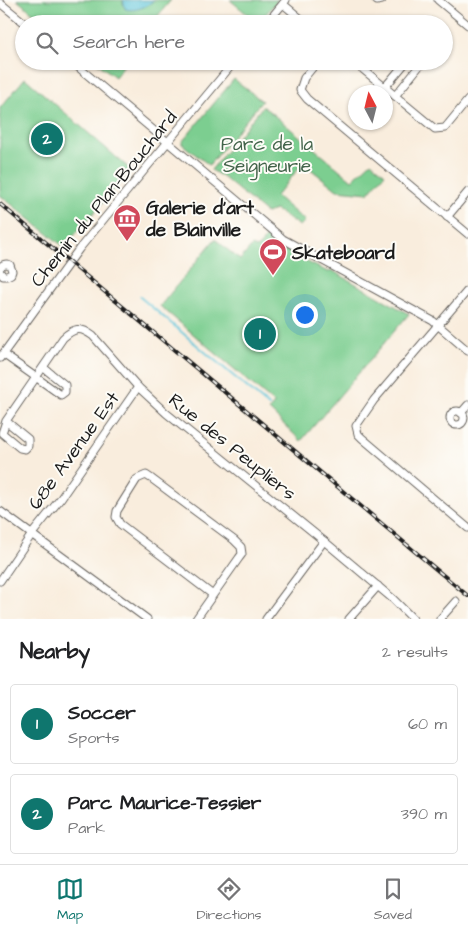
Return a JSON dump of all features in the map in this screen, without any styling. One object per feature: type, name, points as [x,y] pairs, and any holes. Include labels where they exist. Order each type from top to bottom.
[{"type":"street","points":[[376,0],[377,2],[382,0]]},
{"type":"street","points":[[438,0],[468,25]]},
{"type":"street","points":[[274,15],[285,2],[299,15]]},
{"type":"street","points":[[0,3],[15,15]]},
{"type":"street","points":[[82,70],[284,239],[438,326],[468,352]]},
{"type":"street","name":"Chemin du Plan-Bouchard","points":[[2,356],[79,250],[228,70]]},
{"type":"street","points":[[311,70],[304,78],[300,90],[307,99],[468,234]]},
{"type":"street","points":[[364,70],[383,85]]},
{"type":"street","points":[[387,85],[399,70]]},
{"type":"street","points":[[416,70],[395,96],[432,127],[440,130],[445,128],[468,100]]},
{"type":"street","points":[[447,217],[468,192]]},
{"type":"street","points":[[468,290],[356,426],[358,434],[468,528]]},
{"type":"street","name":"Rue des Peupliers","points":[[6,421],[63,338],[72,330],[88,331],[138,387],[166,413],[378,586],[413,619]]},
{"type":"street","points":[[2,356],[61,395],[65,392],[65,385],[44,368]]},
{"type":"street","name":"68e Avenue Est","points":[[0,581],[32,534],[61,498],[138,387]]},
{"type":"street","points":[[461,413],[468,405]]},
{"type":"street","points":[[196,619],[213,595],[242,554],[241,547],[146,475],[137,478],[117,511],[116,517],[120,524],[213,595]]},
{"type":"street","points":[[0,511],[147,619]]},
{"type":"street","points":[[266,619],[324,541]]},
{"type":"street","points":[[349,619],[378,586]]},
{"type":"street","points":[[440,619],[456,601]]},
{"type":"green space","points":[[17,0],[123,0],[123,4],[140,8],[154,0],[171,0],[158,15],[36,15]]},
{"type":"green space","points":[[230,0],[278,0],[265,15],[248,15]]},
{"type":"green space","points":[[106,70],[120,70],[115,77]]},
{"type":"green space","points":[[25,78],[131,170],[64,247],[0,195],[0,108]]},
{"type":"green space","points":[[234,79],[262,101],[209,165],[182,144],[182,142]]},
{"type":"green space","name":"Parc de la Seigneurie","points":[[263,106],[352,180],[371,162],[385,174],[368,193],[337,190],[303,163],[276,196],[305,221],[300,226],[276,210],[266,213],[223,177],[211,170]]},
{"type":"green space","points":[[269,234],[297,257],[328,272],[333,271],[409,314],[301,441],[269,410],[274,404],[273,402],[160,306],[215,239],[240,260],[252,246],[256,248]]},
{"type":"water","points":[[123,0],[154,0],[144,7],[133,10],[125,9]]},
{"type":"waterway","points":[[140,297],[269,406]]},
{"type":"railway","points":[[0,204],[468,596]]},
{"type":"place","name":"Parc Maurice-Tessier","points":[[47,139]]},
{"type":"place","name":"Galerie d'art de Blainville","points":[[127,242]]},
{"type":"place","name":"Skateboard","points":[[273,276]]},
{"type":"place","name":"Soccer","points":[[260,334]]}]
